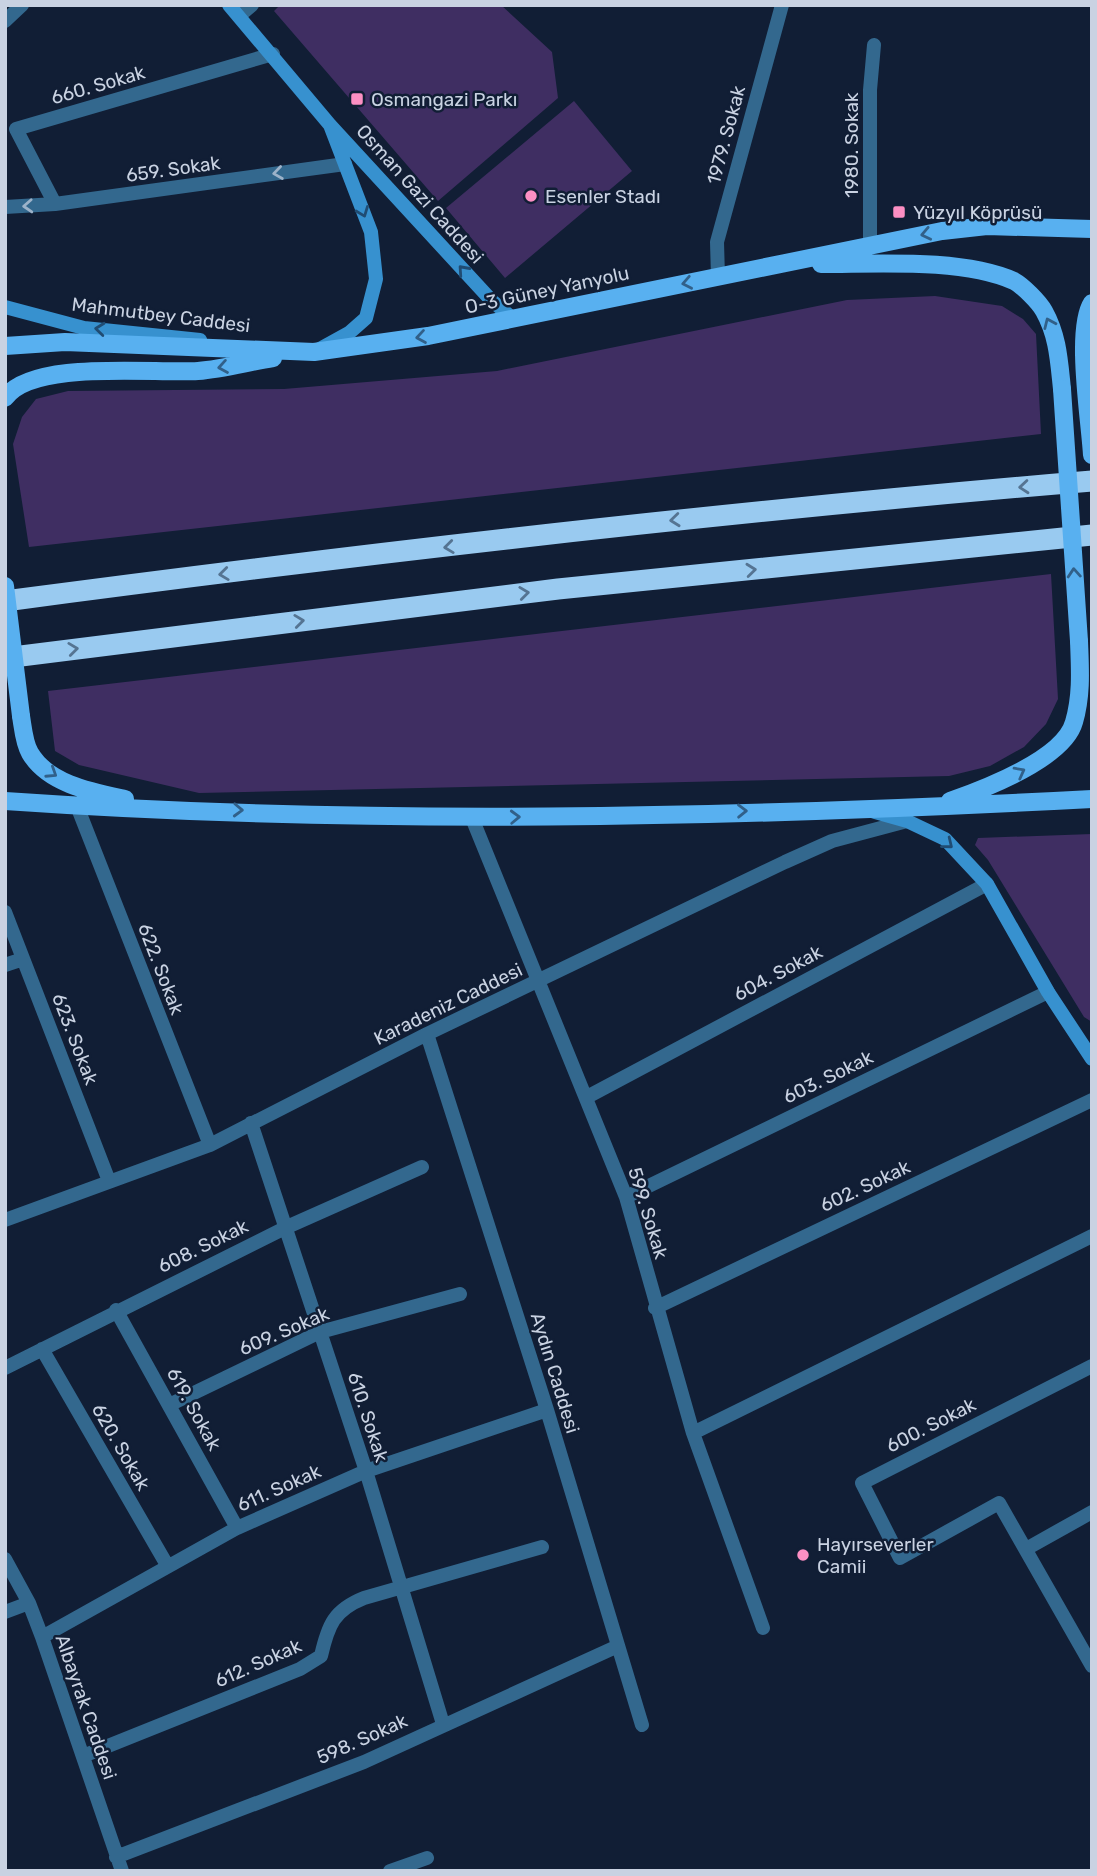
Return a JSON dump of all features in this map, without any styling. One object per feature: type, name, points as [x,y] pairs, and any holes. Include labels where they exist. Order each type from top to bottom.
[{"type":"highway","points":[[5,601],[613,527],[874,499],[1092,481]]},
{"type":"highway","points":[[5,658],[558,589],[1092,535]]},
{"type":"main road","name":"Osman Gazi Caddesi","points":[[234,11],[273,54],[330,125],[491,300],[512,318]]},
{"type":"main road","name":"Osman Gazi Caddesi","points":[[314,352],[349,333],[366,318],[376,279],[371,232],[330,125]]},
{"type":"main road","name":"O-3 Güney Yanyolu","points":[[5,346],[65,342],[314,352],[428,336],[942,231],[987,226],[1092,229]]},
{"type":"main road","points":[[778,264],[916,264],[983,273],[1016,282],[1043,309],[1057,340],[1079,641],[1080,689],[1074,725],[1058,744],[1028,768],[992,786],[934,807]]},
{"type":"main road","points":[[1092,303],[1085,314],[1092,455]]},
{"type":"main road","name":"Mahmutbey Caddesi","points":[[5,307],[84,328],[314,352]]},
{"type":"main road","points":[[5,398],[10,391],[52,374],[100,370],[199,371],[314,352]]},
{"type":"main road","points":[[5,586],[21,716],[30,752],[49,775],[97,793],[170,808]]},
{"type":"main road","points":[[5,801],[77,806],[472,818],[934,807],[1092,799]]},
{"type":"main road","points":[[863,809],[907,821],[945,839],[987,884],[1048,992],[1086,1044],[1092,1059]]},
{"type":"street","points":[[5,21],[22,5]]},
{"type":"street","points":[[234,11],[252,5]]},
{"type":"street","name":"1979. Sokak","points":[[718,277],[717,242],[782,5]]},
{"type":"street","name":"1980. Sokak","points":[[870,246],[870,90],[874,45]]},
{"type":"street","name":"660. Sokak","points":[[55,204],[16,129],[273,54]]},
{"type":"street","name":"659. Sokak","points":[[5,207],[55,204],[345,164]]},
{"type":"street","name":"622. Sokak","points":[[77,806],[210,1145]]},
{"type":"street","name":"599. Sokak","points":[[472,818],[626,1197],[655,1308],[693,1433],[763,1628]]},
{"type":"street","name":"Karadeniz Caddesi","points":[[5,1220],[210,1145],[427,1034],[832,841],[907,821]]},
{"type":"street","name":"604. Sokak","points":[[587,1097],[987,884]]},
{"type":"street","name":"623. Sokak","points":[[5,912],[109,1181]]},
{"type":"street","points":[[5,965],[23,959]]},
{"type":"street","name":"603. Sokak","points":[[626,1197],[1048,992]]},
{"type":"street","name":"Aydın Caddesi","points":[[427,1034],[547,1410],[642,1725]]},
{"type":"street","name":"602. Sokak","points":[[655,1308],[1092,1100]]},
{"type":"street","name":"610. Sokak","points":[[251,1123],[366,1471],[443,1724]]},
{"type":"street","name":"608. Sokak","points":[[5,1368],[116,1310],[287,1227],[422,1167]]},
{"type":"street","points":[[693,1433],[1092,1236]]},
{"type":"street","name":"609. Sokak","points":[[169,1405],[320,1332],[460,1294]]},
{"type":"street","name":"619. Sokak","points":[[116,1310],[237,1528]]},
{"type":"street","name":"620. Sokak","points":[[42,1349],[167,1564]]},
{"type":"street","name":"600. Sokak","points":[[1026,1549],[999,1503],[900,1558],[862,1483],[1092,1366]]},
{"type":"street","name":"611. Sokak","points":[[42,1637],[167,1564],[237,1528],[366,1471],[547,1410]]},
{"type":"street","points":[[1092,1512],[1026,1549],[1088,1651],[1092,1666]]},
{"type":"street","name":"612. Sokak","points":[[83,1756],[300,1669],[321,1656],[326,1631],[343,1606],[542,1547]]},
{"type":"street","name":"Albayrak Caddesi","points":[[5,1559],[29,1603],[42,1637],[119,1864]]},
{"type":"street","points":[[5,1612],[29,1603]]},
{"type":"street","name":"598. Sokak","points":[[119,1864],[363,1762],[618,1646]]},
{"type":"street","points":[[390,1871],[427,1858]]},
{"type":"shaded area","points":[[280,5],[501,5],[552,52],[558,98],[438,201],[274,11]]},
{"type":"shaded area","name":"Esenler Stadı","points":[[574,101],[632,171],[505,278],[446,208]]},
{"type":"shaded area","points":[[935,296],[1002,306],[1023,319],[1036,334],[1041,434],[29,547],[13,444],[22,417],[36,399],[68,391],[284,389],[497,371],[847,300]]},
{"type":"shaded area","points":[[1051,574],[1058,699],[1046,724],[1024,747],[990,766],[949,776],[199,793],[79,765],[55,751],[48,691]]},
{"type":"shaded area","points":[[1092,834],[1092,1022],[1084,1017],[988,860],[975,845],[978,838]]},
{"type":"place","name":"Osmangazi Parkı","points":[[357,99]]},
{"type":"place","name":"Esenler Stadı","points":[[531,196]]},
{"type":"place","name":"Yüzyıl Köprüsü","points":[[899,212]]},
{"type":"place","name":"Hayırseverler Camii","points":[[803,1555]]}]
